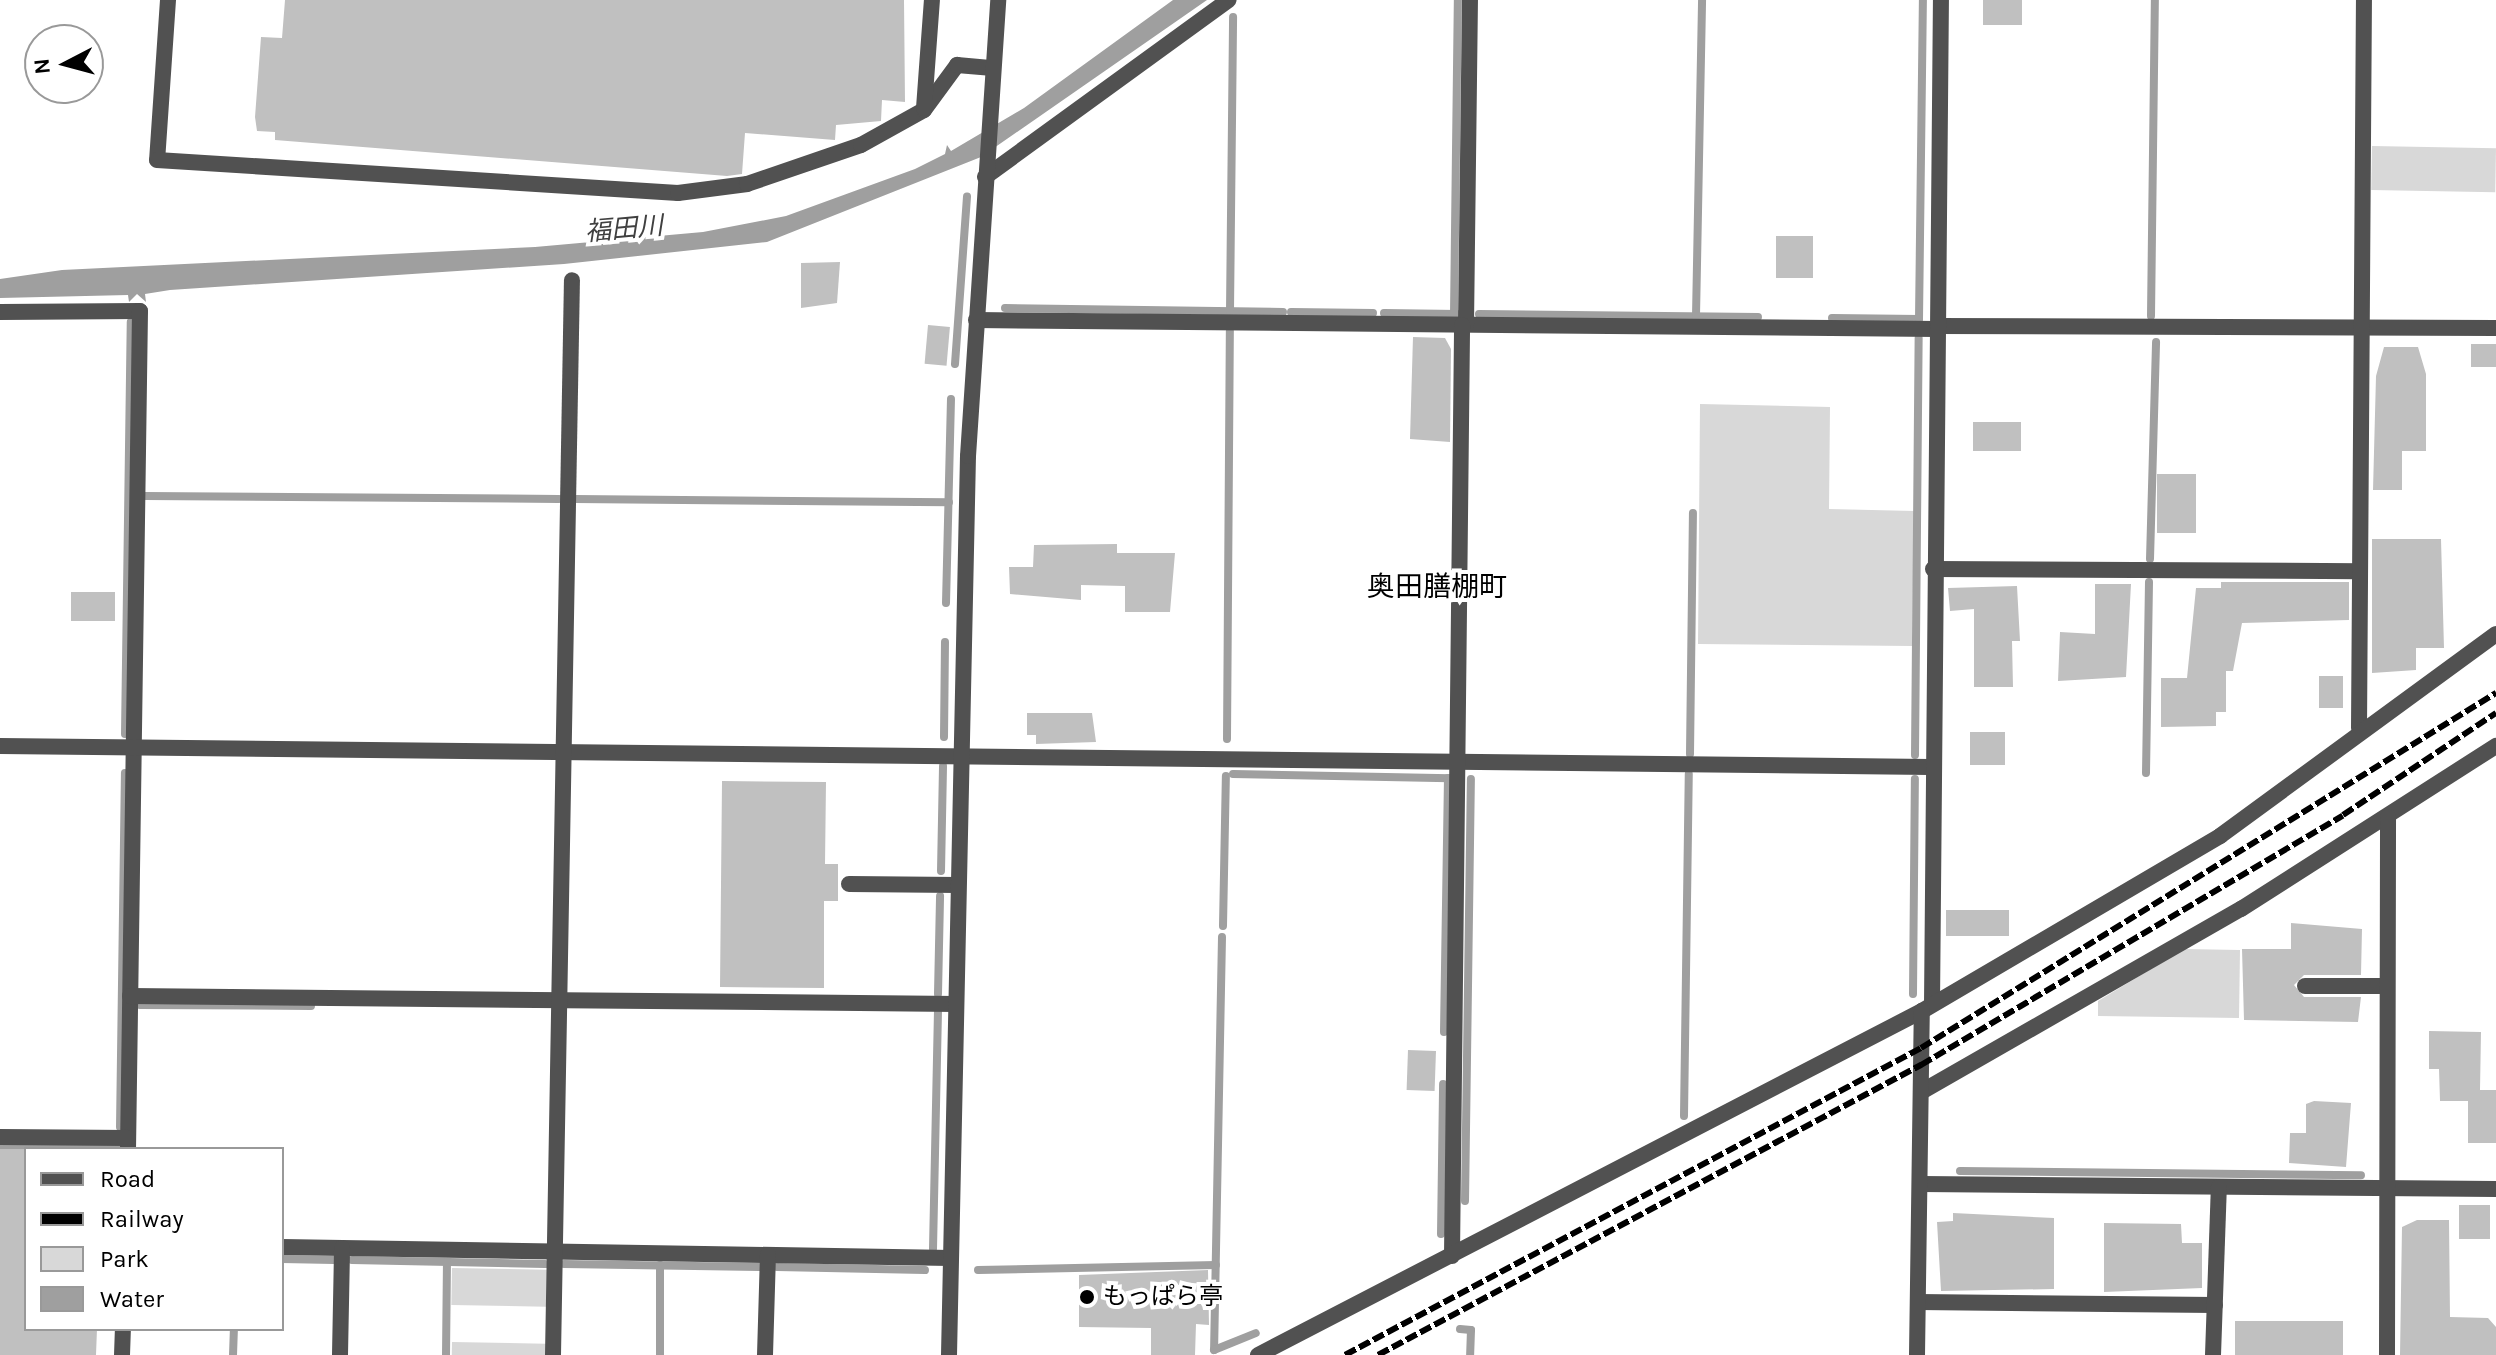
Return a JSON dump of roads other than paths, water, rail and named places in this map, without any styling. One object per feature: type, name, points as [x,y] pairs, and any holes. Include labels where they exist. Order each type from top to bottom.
[{"type":"street","points":[[168,0],[157,160],[678,193],[747,184],[861,145],[924,110],[957,65],[993,68]]},
{"type":"street","points":[[924,110],[932,0]]},
{"type":"street","points":[[949,1355],[961,754],[976,320],[998,0]]},
{"type":"street","points":[[986,172],[1229,0]]},
{"type":"street","points":[[1452,1256],[1470,0]]},
{"type":"street","points":[[1917,1355],[1921,1092],[1927,1008],[1941,0]]},
{"type":"street","points":[[2359,728],[2364,0]]},
{"type":"street","points":[[553,1355],[572,280]]},
{"type":"street","points":[[0,312],[140,311],[128,1144],[0,1137]]},
{"type":"street","points":[[976,320],[1937,328],[2496,328]]},
{"type":"street","points":[[1933,569],[2360,571]]},
{"type":"street","points":[[1258,1355],[1927,1008],[2220,836],[2359,728],[2496,634]]},
{"type":"street","points":[[0,746],[563,754],[1458,759],[1930,767]]},
{"type":"street","points":[[1921,1092],[2388,817],[2496,746]]},
{"type":"street","points":[[2387,1355],[2388,817]]},
{"type":"street","points":[[849,884],[958,885]]},
{"type":"street","points":[[2305,986],[2387,986]]},
{"type":"street","points":[[130,996],[956,1004]]},
{"type":"street","points":[[1921,1184],[2496,1189]]},
{"type":"street","points":[[2213,1355],[2219,1187]]},
{"type":"street","points":[[284,1247],[951,1258]]},
{"type":"street","points":[[340,1355],[342,1248]]},
{"type":"street","points":[[765,1355],[768,1255]]},
{"type":"street","points":[[1918,1302],[2215,1305]]},
{"type":"street","points":[[122,1355],[123,1331]]},
{"type":"water","points":[[1173,0],[1207,0],[981,157],[767,242],[564,264],[170,290],[145,294],[146,302],[137,294],[129,302],[128,295],[0,298],[0,279],[62,270],[535,247],[703,232],[786,216],[915,169],[945,154],[947,145],[951,151],[1024,108]]},
{"type":"waterway","points":[[1454,314],[1458,0]]},
{"type":"waterway","points":[[1696,316],[1702,0]]},
{"type":"waterway","points":[[1832,318],[1919,319],[1923,0]]},
{"type":"waterway","points":[[2151,316],[2155,0]]},
{"type":"waterway","points":[[1230,311],[1233,17]]},
{"type":"waterway","points":[[955,364],[967,196]]},
{"type":"waterway","points":[[1005,308],[1283,312]]},
{"type":"waterway","points":[[1291,312],[1373,313]]},
{"type":"waterway","points":[[1384,313],[1457,314]]},
{"type":"waterway","points":[[1479,314],[1758,317]]},
{"type":"waterway","points":[[125,734],[131,322]]},
{"type":"waterway","points":[[1227,739],[1230,331]]},
{"type":"waterway","points":[[1915,755],[1919,338]]},
{"type":"waterway","points":[[2150,559],[2156,342]]},
{"type":"waterway","points":[[946,603],[951,399]]},
{"type":"waterway","points":[[145,496],[559,499]]},
{"type":"waterway","points":[[575,499],[949,502]]},
{"type":"waterway","points":[[1690,754],[1693,513]]},
{"type":"waterway","points":[[2146,773],[2149,582]]},
{"type":"waterway","points":[[944,737],[945,642]]},
{"type":"waterway","points":[[941,871],[943,766]]},
{"type":"waterway","points":[[120,1127],[125,773]]},
{"type":"waterway","points":[[1233,774],[1450,778]]},
{"type":"waterway","points":[[1684,1116],[1689,774]]},
{"type":"waterway","points":[[1223,926],[1226,776]]},
{"type":"waterway","points":[[1444,1032],[1448,778]]},
{"type":"waterway","points":[[1465,1201],[1471,779]]},
{"type":"waterway","points":[[1913,994],[1915,779]]},
{"type":"waterway","points":[[938,994],[940,896]]},
{"type":"waterway","points":[[1222,937],[1214,1350],[1256,1333]]},
{"type":"waterway","points":[[140,1005],[311,1006]]},
{"type":"waterway","points":[[933,1249],[938,1009]]},
{"type":"waterway","points":[[1441,1234],[1443,1084]]},
{"type":"waterway","points":[[0,1147],[24,1147]]},
{"type":"waterway","points":[[1960,1171],[2361,1175]]},
{"type":"waterway","points":[[284,1259],[334,1260]]},
{"type":"waterway","points":[[352,1260],[545,1264]]},
{"type":"waterway","points":[[446,1355],[447,1262]]},
{"type":"waterway","points":[[564,1264],[759,1267]]},
{"type":"waterway","points":[[660,1265],[660,1355]]},
{"type":"waterway","points":[[978,1270],[1216,1265]]},
{"type":"waterway","points":[[777,1267],[925,1270]]},
{"type":"waterway","points":[[1460,1329],[1471,1330],[1470,1355]]},
{"type":"waterway","points":[[233,1355],[234,1331]]},
{"type":"railway","points":[[1345,1355],[1921,1048],[2496,693]]},
{"type":"railway","points":[[1378,1355],[1921,1065],[2343,815],[2496,713]]},
{"type":"place","name":"もっぱら亭","points":[[1087,1297]]},
{"type":"district","name":"奥田膳棚町","points":[[1437,587]]},
{"type":"water label","name":"福田川","points":[[624,229]]}]
